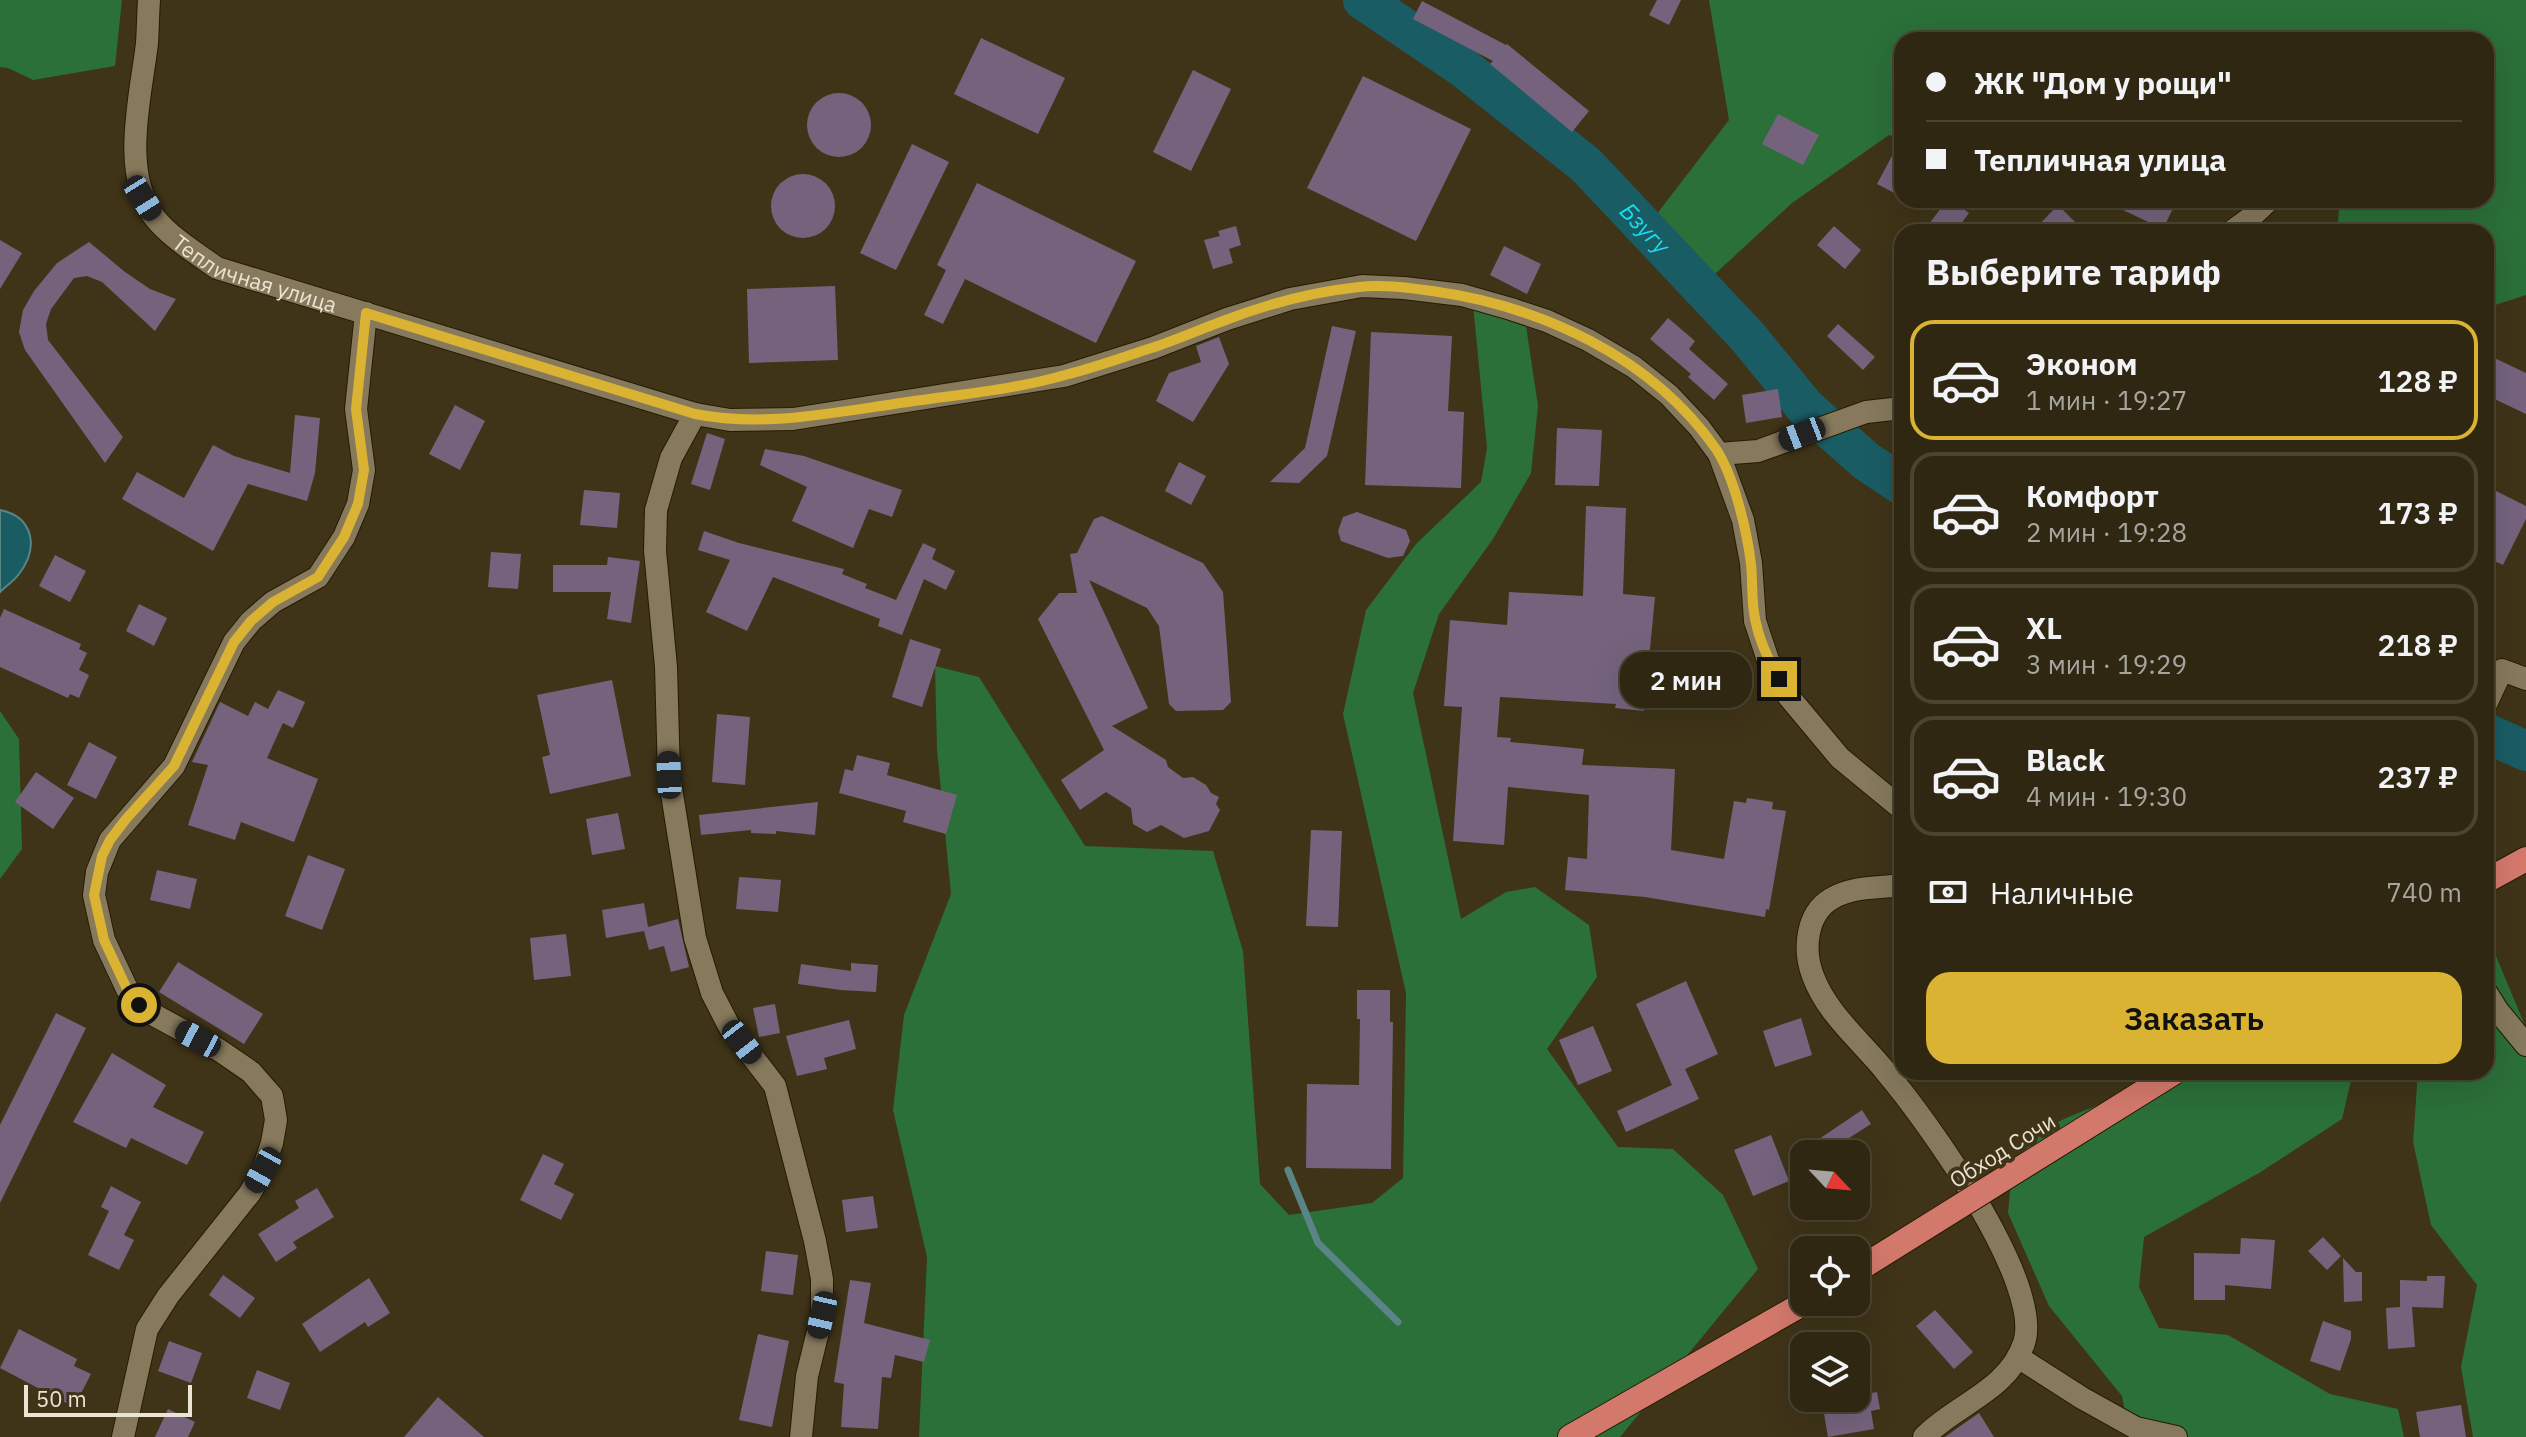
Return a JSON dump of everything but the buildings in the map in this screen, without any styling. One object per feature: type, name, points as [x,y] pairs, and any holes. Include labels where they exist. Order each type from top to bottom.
[{"type":"highway","points":[[2494,877],[2526,859]]},
{"type":"highway","name":"Обход Сочи","points":[[1870,1262],[2162,1080]]},
{"type":"highway","points":[[1570,1437],[1790,1311]]},
{"type":"street","name":"Тепличная улица","points":[[149,0],[136,144],[137,176],[143,198],[168,232],[217,268],[695,414],[730,420],[793,419],[1064,376],[1290,299],[1362,286],[1462,295],[1547,321],[1634,367],[1669,395],[1719,454],[1743,520],[1751,563],[1755,621],[1768,660],[1789,697],[1840,758],[1894,802]]},
{"type":"street","points":[[2242,224],[2261,208]]},
{"type":"street","points":[[123,1437],[147,1329],[168,1296],[250,1193],[263,1170],[276,1120],[272,1096],[251,1072],[219,1050],[139,1005],[127,989],[104,940],[94,895],[97,872],[110,840],[174,766],[234,642],[251,621],[273,602],[318,577],[344,537],[358,504],[364,470],[356,409],[366,313]]},
{"type":"street","points":[[1719,454],[1758,451],[1866,412],[1894,409]]},
{"type":"street","points":[[695,414],[671,458],[656,510],[655,551],[666,667],[669,775],[695,938],[712,993],[729,1026],[775,1086],[815,1241],[822,1279],[822,1315],[807,1376],[801,1437]]},
{"type":"street","points":[[2494,687],[2502,670],[2526,679]]},
{"type":"street","points":[[1894,886],[1849,890],[1820,907],[1808,935],[1813,976],[1831,1010],[1887,1072],[1945,1149],[1977,1199],[2024,1303],[2027,1326],[2025,1342],[2018,1357],[1989,1392],[1936,1424],[1924,1437]]},
{"type":"street","points":[[2494,1005],[2526,1045]]},
{"type":"street","points":[[2018,1357],[2136,1428],[2176,1437]]},
{"type":"green space","points":[[0,0],[122,0],[115,66],[33,80],[0,67]]},
{"type":"green space","points":[[1709,0],[2526,0],[2526,295],[2494,305],[2494,224],[2338,224],[2339,208],[2494,208],[2494,32],[1894,32],[1894,137],[1889,135],[1792,203],[1690,297],[1643,232],[1729,120]]},
{"type":"green space","points":[[1473,305],[1525,319],[1538,406],[1531,473],[1493,539],[1439,614],[1413,693],[1461,919],[1506,892],[1535,887],[1589,925],[1597,977],[1547,1049],[1618,1147],[1673,1149],[1723,1195],[1758,1269],[1620,1437],[919,1437],[927,1257],[893,1110],[904,1015],[951,894],[937,749],[935,666],[979,677],[1085,846],[1213,851],[1243,951],[1260,1184],[1289,1215],[1372,1203],[1403,1178],[1406,993],[1343,714],[1366,610],[1416,544],[1481,482],[1487,448]]},
{"type":"green space","points":[[0,711],[19,739],[22,849],[0,879]]},
{"type":"green space","points":[[2494,951],[2526,1028],[2526,1437],[2473,1437],[2461,1367],[2477,1285],[2431,1225],[2413,1142],[2417,1080],[2494,1080]]},
{"type":"green space","points":[[2351,1080],[2342,1119],[2259,1173],[2144,1237],[2139,1287],[2159,1328],[2228,1335],[2330,1394],[2398,1409],[2404,1437],[2130,1437],[2122,1396],[2049,1306],[2008,1213],[2013,1162],[2050,1127],[2114,1098],[2135,1082]]},
{"type":"water","points":[[0,510],[20,519],[30,535],[31,544],[19,574],[0,592]]},
{"type":"waterway","name":"Бзугу","points":[[1363,0],[1465,69],[1586,165],[1747,336],[1805,407],[1866,461],[1894,480]]},
{"type":"waterway","name":"Бзугу","points":[[2494,737],[2526,751]]},
{"type":"waterway","points":[[1288,1170],[1318,1243],[1398,1322]]},
{"type":"route","points":[[139,1005],[127,989],[104,940],[94,895],[102,856],[126,819],[174,766],[234,642],[251,621],[273,602],[318,577],[344,537],[358,504],[364,470],[356,409],[366,313],[695,414],[730,420],[793,419],[1064,376],[1290,299],[1362,286],[1462,295],[1547,321],[1588,340],[1634,367],[1669,395],[1699,427],[1719,454],[1743,520],[1751,563],[1755,621],[1768,660],[1779,679]]}]
